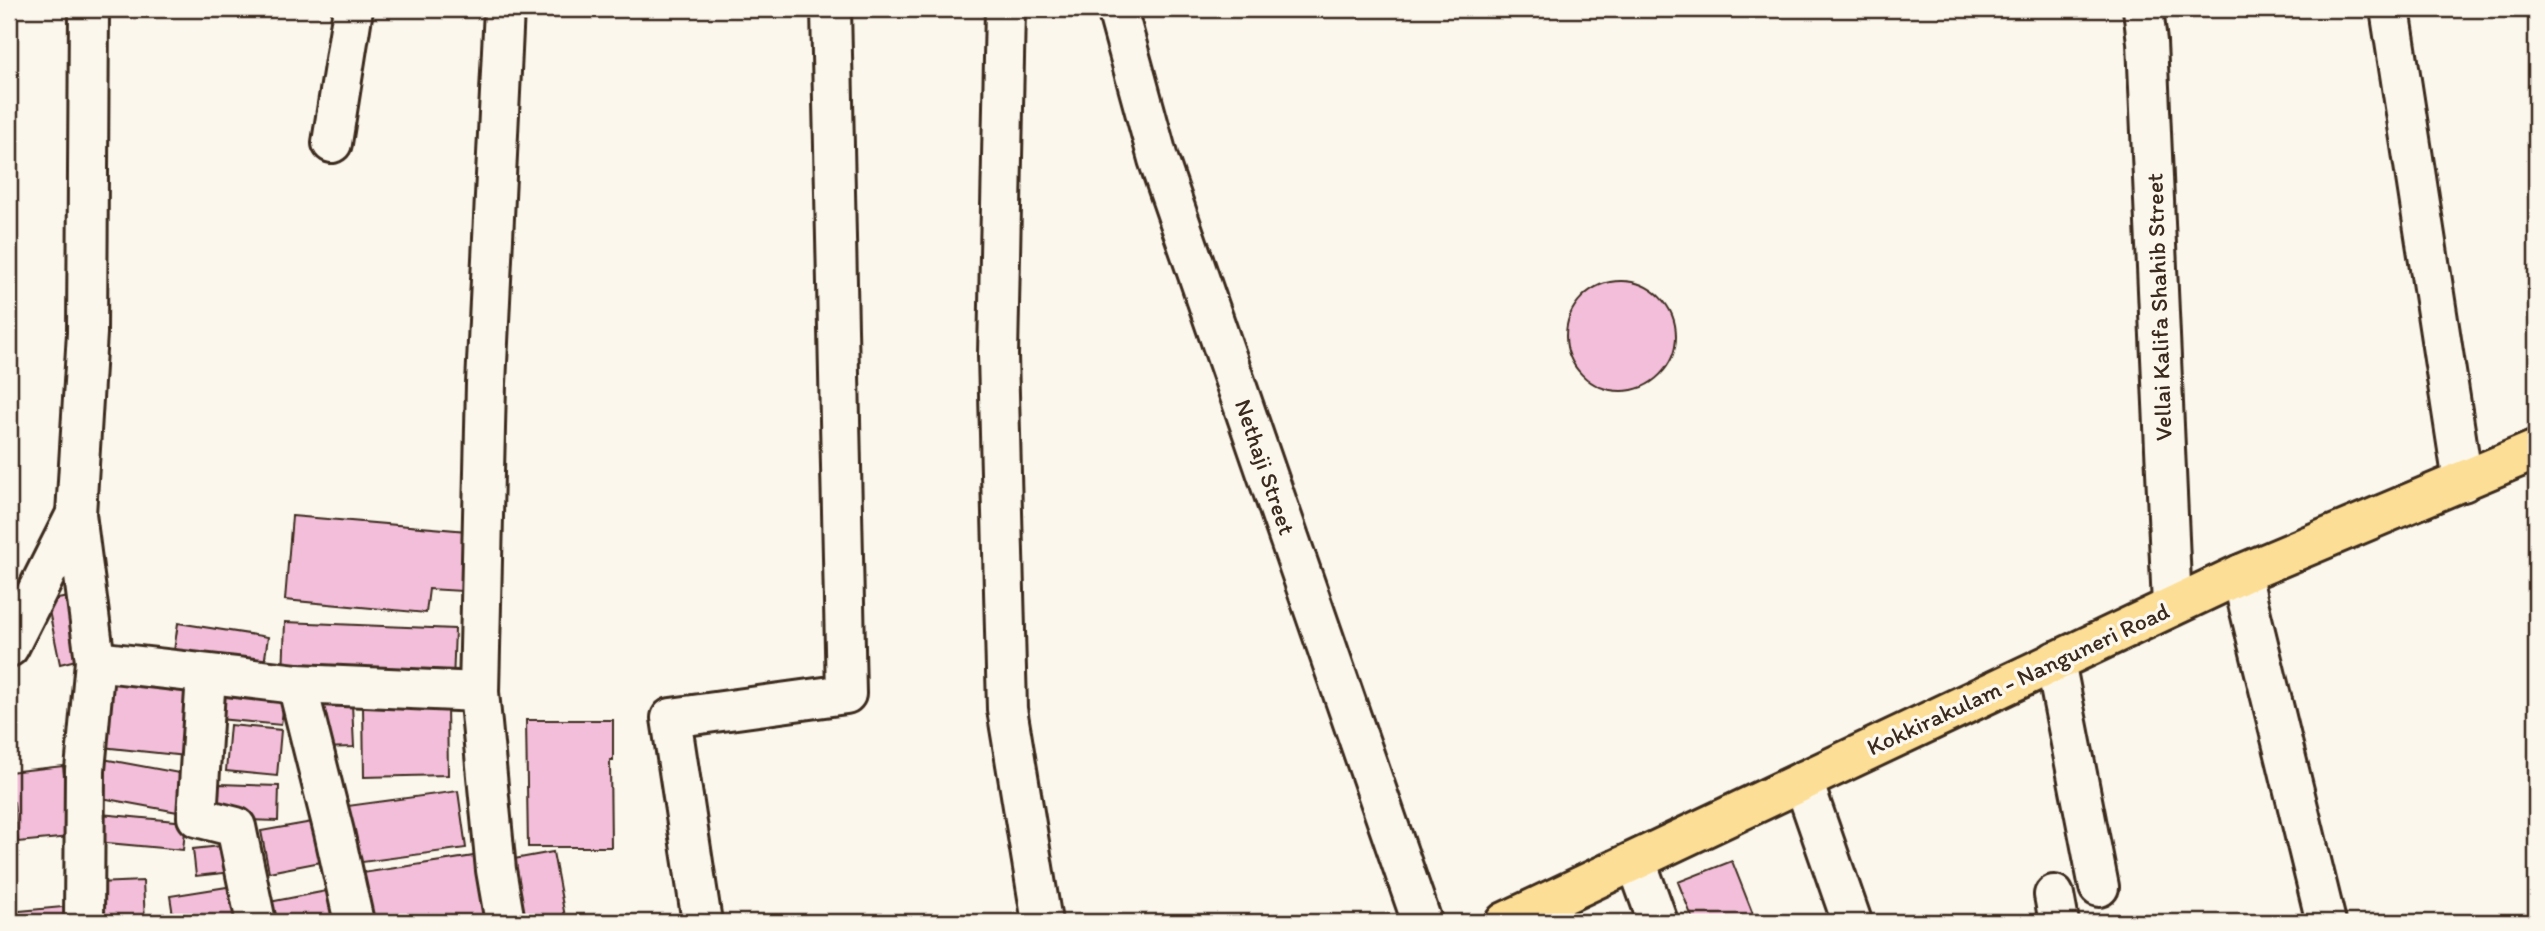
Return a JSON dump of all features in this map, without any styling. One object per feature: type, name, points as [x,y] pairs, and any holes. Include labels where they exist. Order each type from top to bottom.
[{"type":"main road","name":"Kokkirakulam - Nanguneri Road","points":[[1505,922],[2241,574],[2536,450]]},
{"type":"street","points":[[84,922],[85,770],[95,661],[76,514],[87,333],[89,9]]},
{"type":"street","points":[[332,143],[352,9]]},
{"type":"street","points":[[503,9],[486,384],[479,692],[496,870],[505,922]]},
{"type":"street","points":[[702,922],[671,718],[846,694],[831,9]]},
{"type":"street","points":[[1005,9],[998,355],[1007,709],[1042,922]]},
{"type":"street","name":"Nethaji Street","points":[[1118,9],[1158,159],[1422,922]]},
{"type":"street","name":"Vellai Kalifa Shahib Street","points":[[2143,9],[2147,42],[2172,606]]},
{"type":"street","points":[[2390,9],[2463,482]]},
{"type":"street","points":[[9,647],[76,514]]},
{"type":"street","points":[[2241,574],[2326,922]]},
{"type":"street","points":[[95,661],[296,684],[479,692]]},
{"type":"street","points":[[2055,662],[2099,887]]},
{"type":"street","points":[[206,675],[197,817],[236,827],[256,922]]},
{"type":"street","points":[[296,684],[354,922]]},
{"type":"street","points":[[1803,781],[1852,922]]},
{"type":"street","points":[[1636,860],[1658,922]]},
{"type":"building","points":[[1621,281],[1642,285],[1660,297],[1672,315],[1676,336],[1672,357],[1660,375],[1642,387],[1621,391],[1600,387],[1582,375],[1570,357],[1566,336],[1570,315],[1582,297],[1600,285]]},
{"type":"building","points":[[292,516],[467,531],[462,591],[429,589],[426,613],[285,600]]},
{"type":"building","points":[[9,559],[14,559],[13,609],[9,609]]},
{"type":"building","points":[[79,595],[92,656],[60,664],[47,601]]},
{"type":"building","points":[[285,622],[455,629],[453,683],[283,676]]},
{"type":"building","points":[[178,623],[268,637],[263,671],[173,658]]},
{"type":"building","points":[[109,677],[202,686],[195,757],[102,747]]},
{"type":"building","points":[[222,689],[285,697],[281,725],[219,719]]},
{"type":"building","points":[[352,704],[354,747],[319,748],[317,705]]},
{"type":"building","points":[[447,704],[448,775],[364,777],[363,705]]},
{"type":"building","points":[[526,720],[613,720],[613,760],[610,760],[611,847],[528,847]]},
{"type":"building","points":[[230,725],[281,730],[277,776],[226,771]]},
{"type":"building","points":[[103,759],[190,775],[183,813],[96,797]]},
{"type":"building","points":[[63,766],[70,837],[18,842],[14,802],[9,802],[9,772]]},
{"type":"building","points":[[219,784],[279,786],[278,821],[218,819]]},
{"type":"building","points":[[458,791],[466,848],[348,864],[340,807]]},
{"type":"building","points":[[100,814],[186,822],[183,850],[97,842]]},
{"type":"building","points":[[318,821],[326,861],[269,872],[261,831]]},
{"type":"building","points":[[230,845],[232,872],[196,876],[193,849]]},
{"type":"building","points":[[553,852],[566,922],[526,922],[514,859]]},
{"type":"building","points":[[474,856],[484,922],[364,922],[356,874]]},
{"type":"building","points":[[1732,861],[1756,922],[1694,922],[1678,882]]},
{"type":"building","points":[[143,881],[145,922],[98,922],[96,883]]},
{"type":"building","points":[[246,884],[252,922],[174,922],[170,896]]},
{"type":"building","points":[[342,888],[348,922],[263,922],[259,904]]},
{"type":"building","points":[[73,906],[74,922],[9,922],[9,912]]},
{"type":"building","points":[[623,918],[624,922],[600,922]]}]
